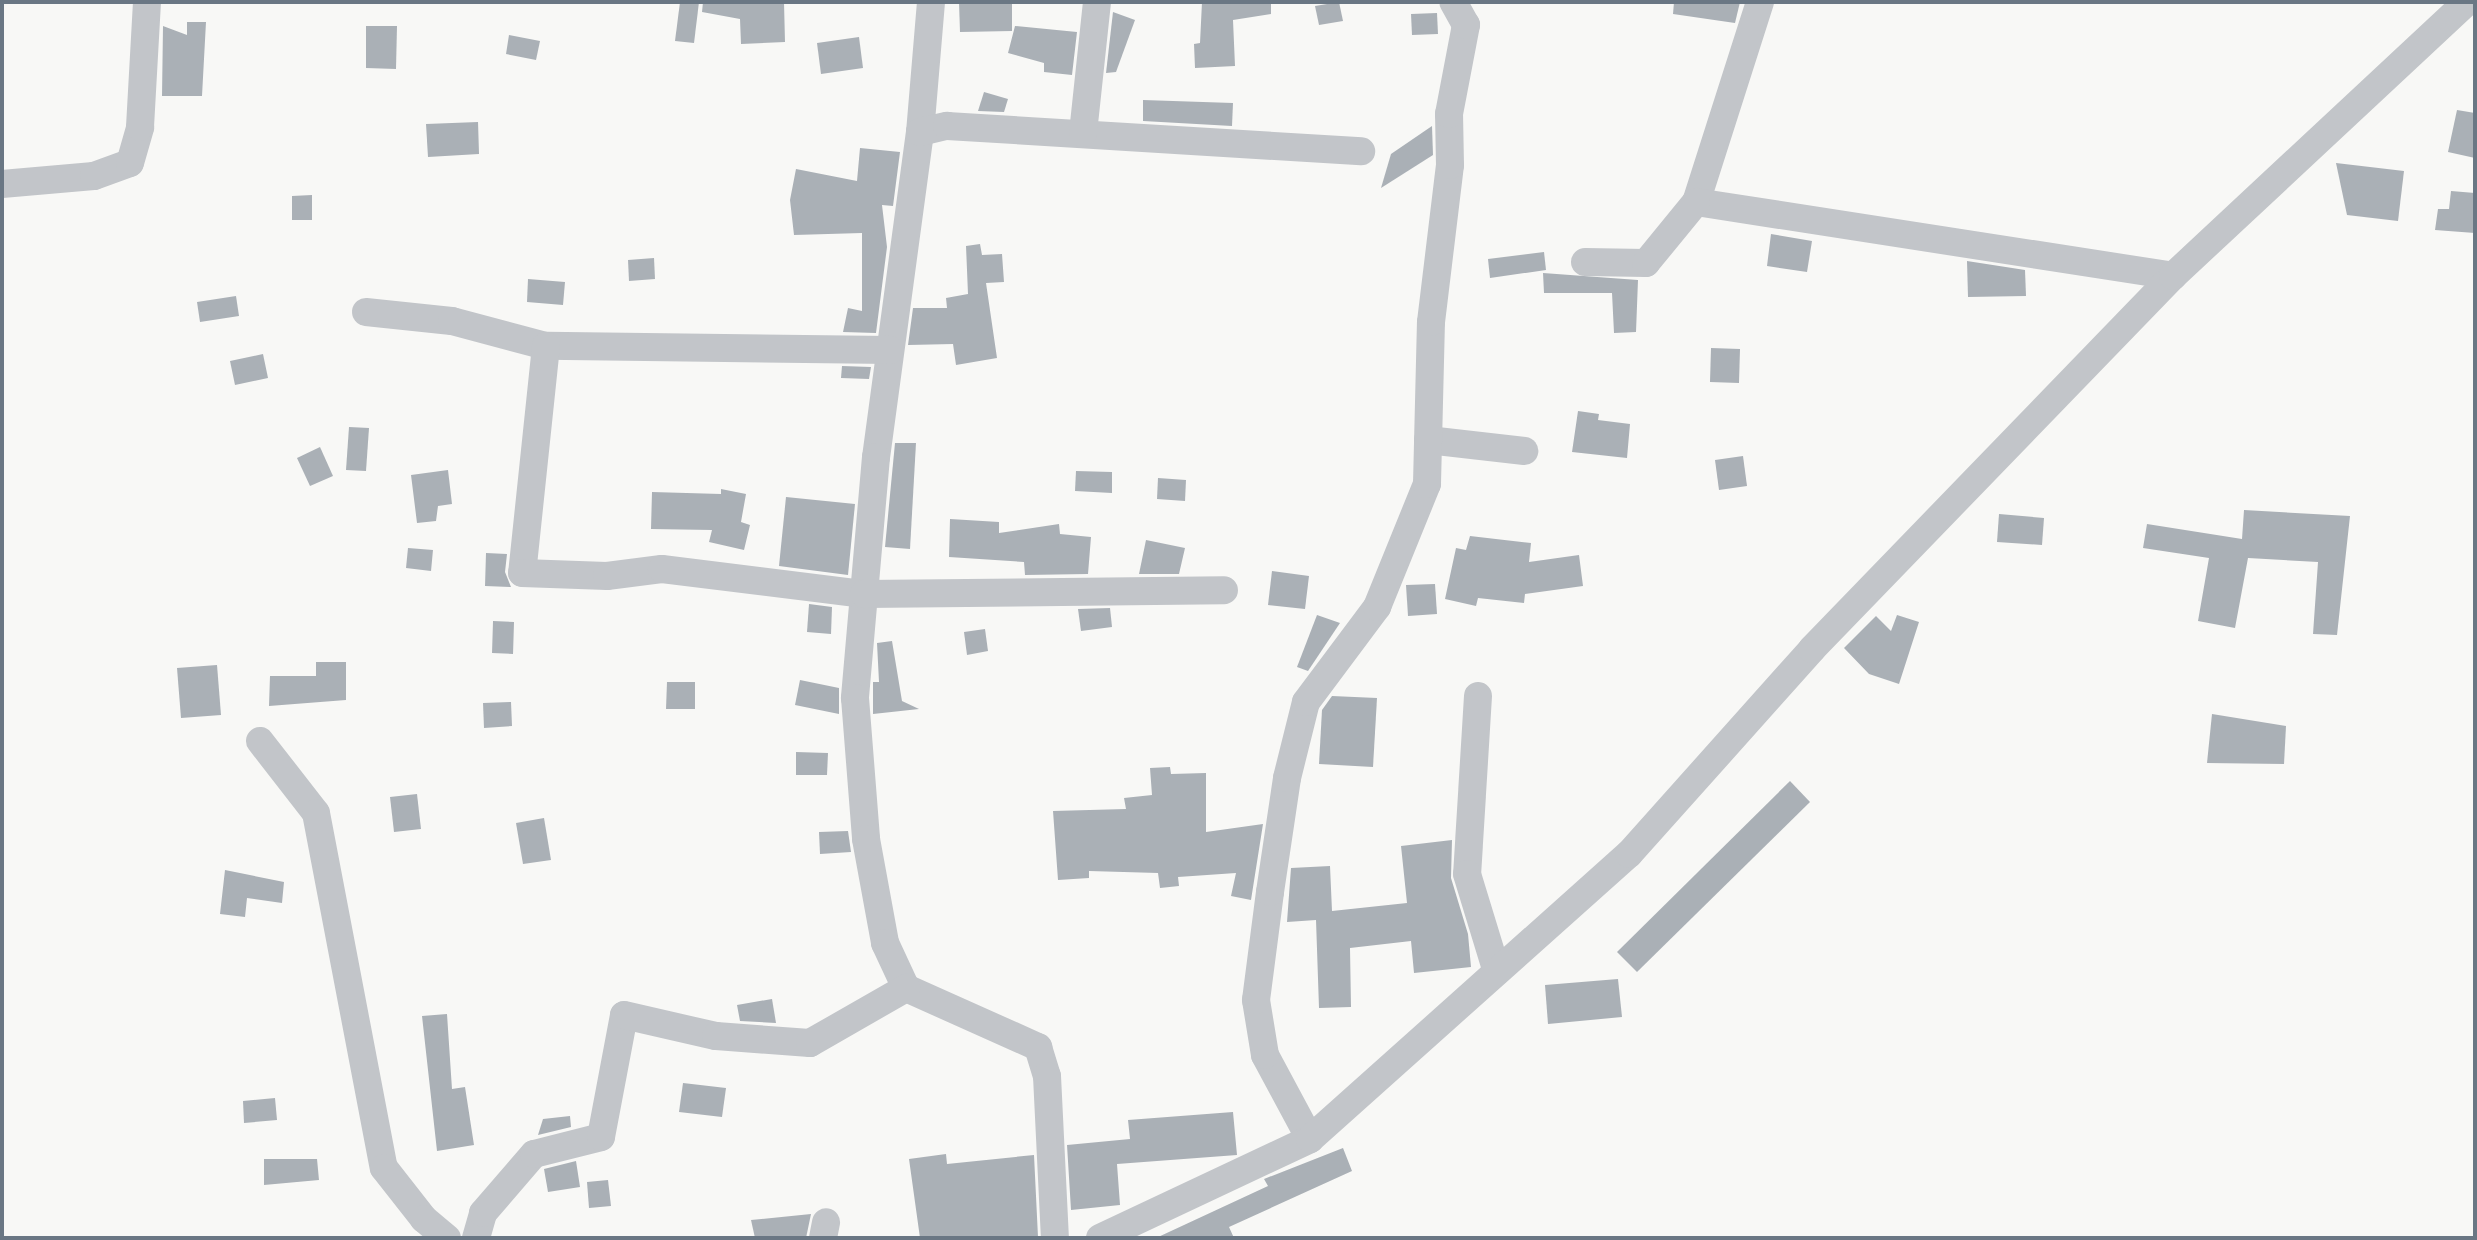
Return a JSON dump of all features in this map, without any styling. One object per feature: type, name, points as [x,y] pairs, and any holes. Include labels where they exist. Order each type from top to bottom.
[{"type":"street","points":[[2,184],[94,176],[130,163],[140,127],[147,2]]},
{"type":"street","points":[[931,2],[920,132],[890,350],[855,698],[866,839],[885,943],[906,988],[1038,1047],[1047,1076],[1055,1238]]},
{"type":"street","points":[[1083,133],[1097,2]]},
{"type":"street","points":[[1310,1139],[1265,1055],[1256,1000],[1287,778],[1306,702],[1377,607],[1427,484],[1431,322],[1450,165],[1449,114],[1466,25],[1453,2]]},
{"type":"street","points":[[1585,262],[1646,263],[1696,202],[1760,2]]},
{"type":"street","points":[[1100,1238],[1310,1139],[1629,854],[1812,649],[2173,276],[2467,2]]},
{"type":"street","points":[[920,132],[947,126],[1361,151]]},
{"type":"street","points":[[1696,202],[2173,276]]},
{"type":"street","points":[[366,312],[452,321],[546,346],[890,350]]},
{"type":"street","points":[[546,346],[522,573],[607,576],[662,569],[864,594],[1224,590]]},
{"type":"street","points":[[1428,440],[1524,451]]},
{"type":"street","points":[[1478,696],[1467,874],[1497,972]]},
{"type":"street","points":[[260,741],[316,813],[384,1168],[424,1219],[447,1238]]},
{"type":"street","points":[[476,1238],[483,1213],[534,1154],[601,1137],[624,1015],[716,1036],[810,1043],[906,988]]},
{"type":"building","points":[[680,2],[699,2],[694,43],[675,41]]},
{"type":"building","points":[[703,2],[784,2],[785,42],[741,44],[740,19],[702,12]]},
{"type":"building","points":[[959,2],[1012,2],[1012,31],[960,32]]},
{"type":"building","points":[[1202,2],[1271,2],[1271,14],[1233,20],[1235,66],[1195,68],[1194,44],[1200,43]]},
{"type":"building","points":[[1339,2],[1343,21],[1319,25],[1315,6]]},
{"type":"building","points":[[1674,2],[1740,2],[1735,23],[1673,14]]},
{"type":"building","points":[[1113,12],[1135,20],[1116,72],[1106,73]]},
{"type":"building","points":[[1437,13],[1438,34],[1412,35],[1411,14]]},
{"type":"building","points":[[187,22],[206,22],[202,96],[162,96],[163,26],[187,35]]},
{"type":"building","points":[[366,26],[397,26],[396,69],[366,68]]},
{"type":"building","points":[[1015,26],[1077,32],[1072,75],[1044,72],[1044,63],[1008,53]]},
{"type":"building","points":[[509,35],[540,41],[536,60],[506,54]]},
{"type":"building","points":[[859,37],[863,68],[821,74],[817,43]]},
{"type":"building","points":[[984,92],[1008,99],[1004,112],[978,111]]},
{"type":"building","points":[[1143,100],[1233,103],[1232,126],[1143,121]]},
{"type":"building","points":[[2457,110],[2475,113],[2475,158],[2448,152]]},
{"type":"building","points":[[478,122],[479,154],[428,157],[426,124]]},
{"type":"building","points":[[1432,126],[1433,155],[1381,188],[1391,154]]},
{"type":"building","points":[[860,148],[900,152],[893,206],[882,205],[887,247],[876,333],[843,332],[848,308],[862,311],[862,233],[794,235],[790,200],[796,169],[857,181]]},
{"type":"building","points":[[2336,163],[2404,171],[2398,221],[2347,215]]},
{"type":"building","points":[[2451,191],[2475,193],[2475,233],[2435,230],[2438,209],[2449,209]]},
{"type":"building","points":[[312,195],[312,220],[292,220],[292,196]]},
{"type":"building","points":[[1771,234],[1812,241],[1807,272],[1767,266]]},
{"type":"building","points":[[980,244],[982,255],[1002,254],[1004,282],[986,283],[997,358],[956,365],[953,344],[908,345],[913,308],[947,308],[946,298],[968,294],[966,246]]},
{"type":"building","points":[[1544,252],[1546,270],[1490,278],[1488,259]]},
{"type":"building","points":[[654,258],[655,279],[629,281],[628,260]]},
{"type":"building","points":[[1967,261],[2025,270],[2026,296],[1968,297]]},
{"type":"building","points":[[1543,273],[1638,280],[1636,332],[1614,333],[1612,293],[1544,293]]},
{"type":"building","points":[[528,279],[565,282],[563,305],[527,302]]},
{"type":"building","points":[[236,296],[239,316],[200,322],[197,302]]},
{"type":"building","points":[[1711,348],[1740,349],[1739,383],[1710,382]]},
{"type":"building","points":[[263,354],[268,378],[235,385],[230,361]]},
{"type":"building","points":[[842,366],[871,367],[869,379],[841,378]]},
{"type":"building","points":[[1578,411],[1599,414],[1598,420],[1630,424],[1627,458],[1572,452]]},
{"type":"building","points":[[349,427],[369,428],[366,471],[346,470]]},
{"type":"building","points":[[895,443],[916,443],[910,549],[885,547]]},
{"type":"building","points":[[320,447],[333,476],[310,486],[297,458]]},
{"type":"building","points":[[1743,456],[1747,486],[1719,490],[1715,460]]},
{"type":"building","points":[[448,470],[452,504],[438,506],[436,521],[417,523],[411,475]]},
{"type":"building","points":[[1076,471],[1112,472],[1112,493],[1075,491]]},
{"type":"building","points":[[1158,478],[1186,480],[1185,501],[1157,499]]},
{"type":"building","points":[[721,489],[746,494],[741,522],[750,525],[744,550],[709,542],[712,530],[651,529],[652,492],[721,494]]},
{"type":"building","points":[[786,497],[855,504],[848,575],[779,566]]},
{"type":"building","points":[[2244,510],[2350,516],[2337,635],[2313,634],[2318,562],[2248,558],[2235,628],[2198,621],[2209,558],[2143,548],[2147,524],[2242,539]]},
{"type":"building","points":[[1999,514],[2044,518],[2042,545],[1997,542]]},
{"type":"building","points":[[950,519],[999,522],[999,533],[1059,524],[1060,534],[1091,537],[1088,574],[1025,575],[1024,562],[949,557]]},
{"type":"building","points":[[1470,536],[1531,543],[1529,562],[1579,555],[1583,586],[1525,594],[1524,603],[1478,598],[1476,606],[1445,599],[1456,548],[1466,550]]},
{"type":"building","points":[[1146,540],[1185,548],[1179,574],[1139,574]]},
{"type":"building","points":[[408,548],[433,550],[431,571],[406,568]]},
{"type":"building","points":[[486,553],[507,554],[505,572],[511,587],[485,586]]},
{"type":"building","points":[[1272,571],[1309,576],[1305,609],[1268,605]]},
{"type":"building","points":[[1435,584],[1437,614],[1408,616],[1406,585]]},
{"type":"building","points":[[809,604],[832,607],[831,634],[807,632]]},
{"type":"building","points":[[1110,608],[1112,627],[1081,631],[1078,609]]},
{"type":"building","points":[[1317,615],[1340,623],[1308,671],[1297,667]]},
{"type":"building","points":[[1897,615],[1919,622],[1899,684],[1869,674],[1844,648],[1876,616],[1891,631]]},
{"type":"building","points":[[493,621],[514,622],[513,654],[492,653]]},
{"type":"building","points":[[985,629],[988,651],[967,655],[964,632]]},
{"type":"building","points":[[892,641],[902,701],[919,709],[873,714],[873,682],[879,682],[877,643]]},
{"type":"building","points":[[316,662],[346,662],[346,700],[269,706],[270,676],[316,676]]},
{"type":"building","points":[[217,665],[221,715],[181,718],[177,668]]},
{"type":"building","points":[[800,680],[839,688],[839,714],[795,705]]},
{"type":"building","points":[[667,682],[695,682],[695,709],[666,709]]},
{"type":"building","points":[[1332,696],[1377,698],[1373,767],[1319,764],[1322,710]]},
{"type":"building","points":[[511,702],[512,726],[484,728],[483,703]]},
{"type":"building","points":[[2212,714],[2286,726],[2284,764],[2207,763]]},
{"type":"building","points":[[796,752],[828,753],[827,775],[796,775]]},
{"type":"building","points":[[1170,767],[1171,774],[1206,773],[1206,832],[1263,824],[1251,900],[1231,896],[1236,873],[1178,877],[1179,886],[1160,888],[1158,873],[1089,871],[1089,878],[1058,880],[1053,811],[1126,809],[1124,798],[1152,795],[1150,768]]},
{"type":"building","points":[[1790,781],[1810,802],[1637,972],[1617,952]]},
{"type":"building","points":[[417,794],[421,829],[394,832],[390,797]]},
{"type":"building","points":[[544,818],[551,860],[523,864],[516,823]]},
{"type":"building","points":[[848,831],[851,852],[820,854],[819,832]]},
{"type":"building","points":[[1452,840],[1451,878],[1468,934],[1471,967],[1414,973],[1411,941],[1350,948],[1351,1007],[1319,1008],[1316,920],[1287,922],[1291,868],[1330,866],[1332,911],[1407,903],[1401,846]]},
{"type":"building","points":[[225,870],[284,882],[282,903],[247,898],[245,917],[220,914]]},
{"type":"building","points":[[1618,979],[1622,1017],[1548,1024],[1545,985]]},
{"type":"building","points":[[772,999],[776,1023],[740,1021],[737,1005]]},
{"type":"building","points":[[447,1014],[452,1089],[465,1087],[474,1145],[437,1151],[422,1016]]},
{"type":"building","points":[[683,1083],[726,1088],[722,1117],[679,1112]]},
{"type":"building","points":[[275,1098],[277,1120],[244,1123],[243,1101]]},
{"type":"building","points":[[1233,1112],[1237,1155],[1117,1164],[1120,1205],[1071,1210],[1067,1145],[1130,1139],[1128,1120]]},
{"type":"building","points":[[570,1116],[571,1127],[538,1135],[543,1119]]},
{"type":"building","points":[[1343,1148],[1352,1171],[1229,1227],[1234,1238],[1156,1238],[1268,1186],[1264,1179]]},
{"type":"building","points":[[946,1154],[947,1164],[1034,1155],[1038,1237],[920,1238],[909,1159]]},
{"type":"building","points":[[264,1159],[317,1159],[319,1180],[264,1185]]},
{"type":"building","points":[[576,1161],[580,1187],[548,1192],[544,1169]]},
{"type":"building","points":[[608,1180],[611,1206],[589,1208],[587,1182]]},
{"type":"building","points":[[811,1214],[806,1238],[755,1238],[751,1220]]}]
